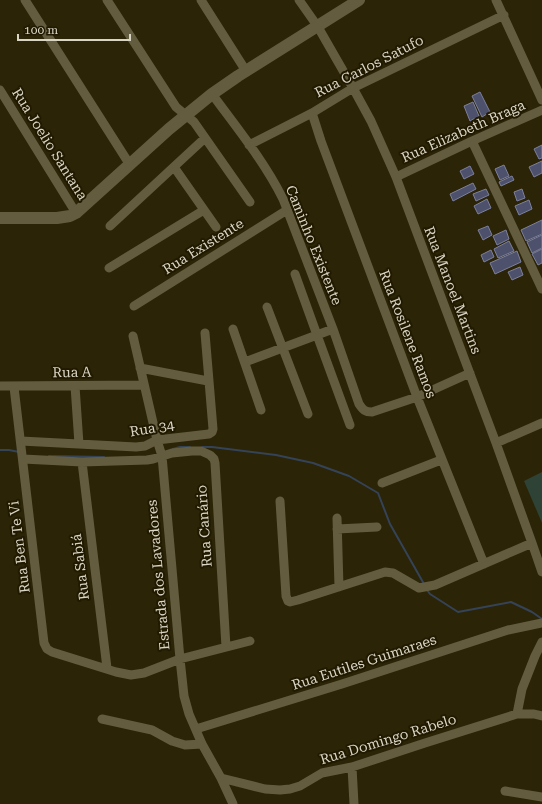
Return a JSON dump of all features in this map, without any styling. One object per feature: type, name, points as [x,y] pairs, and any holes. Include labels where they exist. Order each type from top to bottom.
[{"type":"main road","points":[[0,218],[58,218],[70,216],[76,213],[168,129],[212,94],[359,0]]},
{"type":"street","points":[[25,0],[130,165]]},
{"type":"street","points":[[107,0],[176,108],[194,122],[250,202]]},
{"type":"street","points":[[201,0],[246,71]]},
{"type":"street","name":"Rua Manoel Martins","points":[[299,0],[318,27],[353,88],[371,121],[396,177],[496,443],[542,572]]},
{"type":"street","points":[[496,0],[541,95]]},
{"type":"street","name":"Rua Carlos Satufo","points":[[249,145],[312,112],[353,88],[504,15]]},
{"type":"street","name":"Rua Joelio Santana","points":[[0,90],[76,213]]},
{"type":"street","name":"Caminho Existente","points":[[212,94],[273,181],[287,210],[333,329],[359,404],[366,412],[372,412],[416,397]]},
{"type":"street","name":"Rua Elizabeth Braga","points":[[396,177],[542,110]]},
{"type":"street","name":"Rua Rosilene Ramos","points":[[312,112],[321,141],[416,397],[484,564]]},
{"type":"street","points":[[110,226],[206,138]]},
{"type":"street","points":[[472,141],[542,289]]},
{"type":"street","points":[[174,167],[216,227]]},
{"type":"street","points":[[109,268],[204,210]]},
{"type":"street","name":"Rua Existente","points":[[134,306],[287,210]]},
{"type":"street","points":[[295,274],[350,425]]},
{"type":"street","points":[[267,307],[308,414]]},
{"type":"street","points":[[233,329],[261,410]]},
{"type":"street","points":[[245,362],[333,329]]},
{"type":"street","name":"Rua 34","points":[[21,443],[136,447],[211,433],[213,429],[204,333]]},
{"type":"street","name":"Estrada dos Lavadores","points":[[133,336],[161,455],[180,659],[186,701],[189,714],[202,744],[222,778],[233,804]]},
{"type":"street","points":[[140,368],[208,381]]},
{"type":"street","points":[[416,397],[470,373]]},
{"type":"street","name":"Rua A","points":[[0,386],[144,386]]},
{"type":"street","points":[[75,386],[79,444]]},
{"type":"street","name":"Rua Ben Te Vi","points":[[14,387],[44,643],[47,649],[52,652],[107,668]]},
{"type":"street","points":[[496,443],[542,423]]},
{"type":"street","name":"Rua Canário","points":[[82,462],[147,460],[161,455],[192,451],[208,453],[214,459],[226,647]]},
{"type":"street","points":[[22,457],[82,462]]},
{"type":"street","points":[[382,483],[441,460]]},
{"type":"street","name":"Rua Sabiá","points":[[82,462],[107,668]]},
{"type":"street","points":[[280,501],[286,596],[290,602],[384,572],[393,573],[402,577],[419,588],[435,585],[532,543]]},
{"type":"street","points":[[337,518],[339,587]]},
{"type":"street","points":[[337,529],[377,527]]},
{"type":"street","name":"Rua Eutiles Guimaraes","points":[[196,729],[342,684],[508,630],[540,623]]},
{"type":"street","points":[[107,668],[127,675],[137,675],[180,659],[250,641]]},
{"type":"street","points":[[518,714],[522,690],[542,642]]},
{"type":"street","name":"Rua Domingo Rabelo","points":[[222,778],[265,789],[290,789],[300,786],[322,773],[352,767],[518,714],[534,714],[542,716]]},
{"type":"street","points":[[102,719],[152,730],[172,741],[185,745],[202,744]]},
{"type":"street","points":[[352,767],[354,804]]},
{"type":"street","points":[[505,791],[542,797]]},
{"type":"green space","points":[[542,472],[542,523],[524,481]]},
{"type":"building","points":[[480,92],[490,112],[482,117],[472,96]]},
{"type":"building","points":[[473,102],[479,116],[470,121],[464,106]]},
{"type":"building","points":[[542,145],[542,158],[539,159],[534,149]]},
{"type":"building","points":[[542,161],[542,173],[534,177],[529,167]]},
{"type":"building","points":[[504,165],[509,176],[500,180],[495,169]]},
{"type":"building","points":[[470,166],[474,174],[464,179],[460,171]]},
{"type":"building","points":[[512,176],[514,180],[501,186],[499,182]]},
{"type":"building","points":[[473,183],[476,189],[453,201],[450,194]]},
{"type":"building","points":[[486,189],[489,195],[476,201],[473,194]]},
{"type":"building","points":[[522,189],[525,198],[517,201],[514,192]]},
{"type":"building","points":[[487,199],[491,208],[478,214],[474,206]]},
{"type":"building","points":[[529,200],[532,209],[519,215],[515,206]]},
{"type":"building","points":[[542,220],[542,234],[526,241],[521,230]]},
{"type":"building","points":[[488,226],[492,235],[483,240],[478,230]]},
{"type":"building","points":[[506,230],[509,239],[497,245],[493,236]]},
{"type":"building","points":[[542,235],[542,248],[532,253],[527,242]]},
{"type":"building","points":[[509,241],[514,251],[498,258],[494,249]]},
{"type":"building","points":[[542,249],[542,263],[538,265],[532,254]]},
{"type":"building","points":[[491,250],[494,257],[484,262],[481,255]]},
{"type":"building","points":[[517,251],[521,262],[495,274],[490,263]]},
{"type":"building","points":[[520,267],[523,275],[512,280],[508,272]]},
{"type":"waterway","points":[[173,449],[190,447]]},
{"type":"waterway","points":[[202,447],[276,455],[313,463],[349,476],[378,493],[390,524],[424,584]]},
{"type":"waterway","points":[[0,450],[19,452]]},
{"type":"waterway","points":[[49,456],[104,457]]},
{"type":"waterway","points":[[427,590],[430,594],[458,612],[511,602],[532,612],[542,619]]}]
